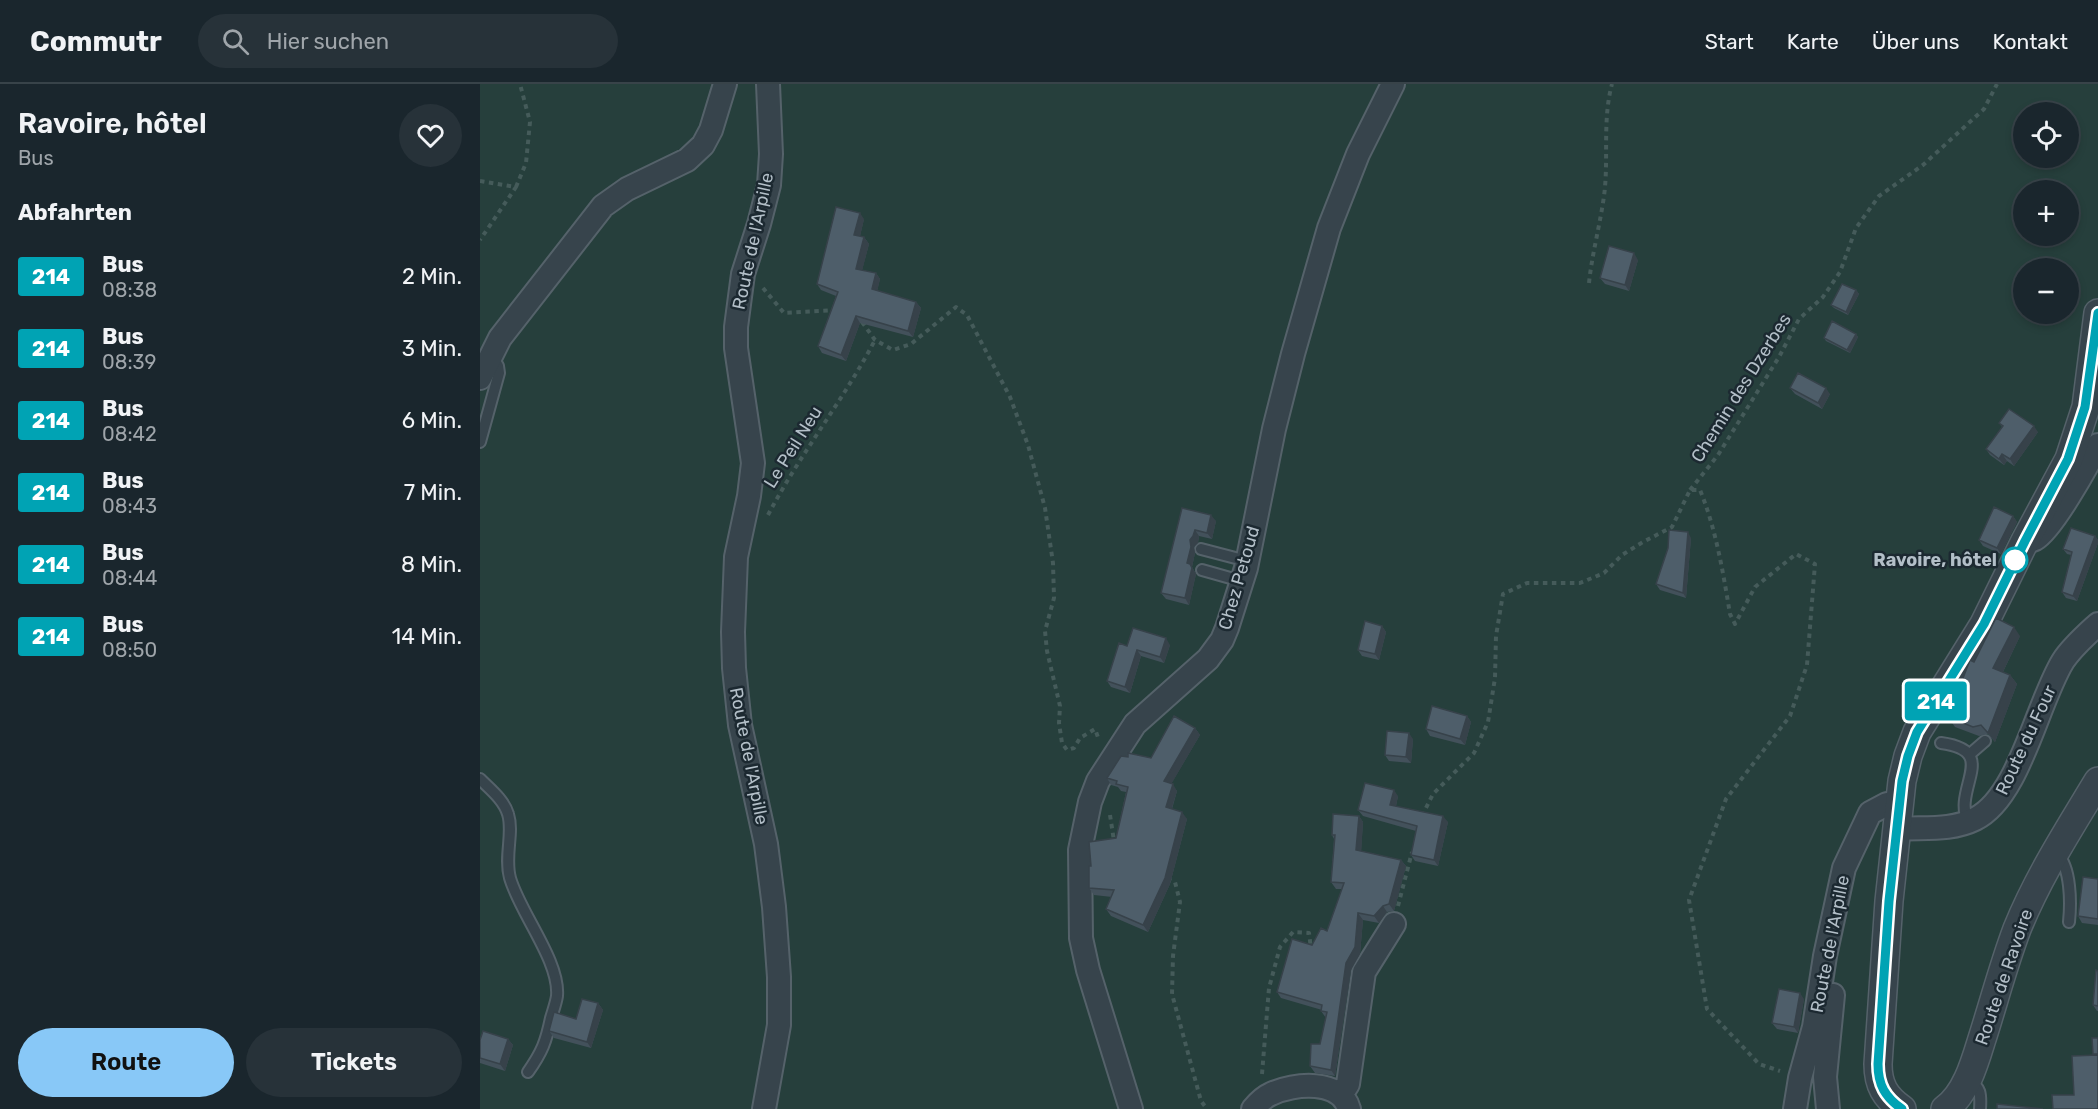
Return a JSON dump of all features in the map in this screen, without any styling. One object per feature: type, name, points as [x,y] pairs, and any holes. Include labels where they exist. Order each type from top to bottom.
[{"type":"street","points":[[480,378],[491,354],[516,317],[603,206],[615,195],[682,163],[703,145],[711,130],[725,84]]},
{"type":"street","name":"Route de l'Arpille","points":[[764,1109],[779,1025],[776,930],[766,844],[740,725],[733,641],[733,592],[736,557],[753,471],[753,452],[736,337],[738,300],[769,185],[771,153],[768,84]]},
{"type":"street","name":"Chez Petoud","points":[[1131,1109],[1088,970],[1081,938],[1080,850],[1090,802],[1103,772],[1135,724],[1185,681],[1215,649],[1227,628],[1244,571],[1274,429],[1293,354],[1329,228],[1358,154],[1393,84]]},
{"type":"street","points":[[1902,1109],[1891,1101],[1883,1090],[1878,1078],[1878,1064],[1889,901],[1898,816],[1908,756],[1917,732],[1984,624],[2025,541],[2065,468],[2083,417],[2098,312]]},
{"type":"street","points":[[2025,541],[2034,540],[2050,523],[2083,474],[2098,445]]},
{"type":"street","name":"Route du Four","points":[[1898,816],[1950,827],[1968,822],[1991,808],[2010,783],[2045,698],[2063,662],[2098,624]]},
{"type":"street","name":"Route de Ravoire","points":[[1951,1107],[1967,1079],[1977,1054],[2017,931],[2031,899],[2055,853],[2098,781]]},
{"type":"street","name":"Route de l'Arpille","points":[[1795,1109],[1800,1078],[1814,1027],[1825,956],[1844,868],[1870,813],[1887,804],[1898,816]]},
{"type":"street","points":[[1345,1102],[1364,972],[1394,924]]},
{"type":"street","points":[[1825,956],[1834,986],[1825,1077],[1828,1109]]},
{"type":"street","points":[[1259,1103],[1274,1092],[1309,1087],[1329,1088],[1345,1102]]},
{"type":"lane","points":[[480,442],[499,373],[491,354]]},
{"type":"lane","points":[[1201,549],[1244,571]]},
{"type":"lane","points":[[1202,570],[1244,571]]},
{"type":"lane","points":[[1970,754],[1985,741]]},
{"type":"lane","points":[[1941,743],[1958,745],[1970,754],[1972,768],[1964,806],[1968,822]]},
{"type":"lane","points":[[480,779],[498,796],[508,813],[510,822],[507,864],[510,877],[515,893],[545,953],[556,982],[557,996],[548,1035],[542,1052],[528,1072]]},
{"type":"lane","points":[[2055,853],[2063,860],[2070,895],[2069,922]]},
{"type":"lane","points":[[1967,1079],[1977,1084],[1980,1109]]},
{"type":"path","points":[[480,240],[516,187],[526,164],[530,122],[520,84]]},
{"type":"path","points":[[1589,283],[1604,194],[1607,102],[1612,84]]},
{"type":"path","name":"Chemin des Dzerbes","points":[[1420,823],[1433,794],[1474,753],[1488,722],[1495,678],[1496,636],[1503,594],[1527,582],[1580,583],[1604,573],[1622,555],[1672,527],[1690,490],[1718,455],[1779,357],[1799,319],[1823,297],[1840,272],[1856,228],[1879,195],[1923,165],[1984,109],[1997,84]]},
{"type":"path","points":[[480,181],[516,187]]},
{"type":"path","points":[[749,255],[764,290],[784,313],[833,309],[843,314]]},
{"type":"path","points":[[853,318],[863,322],[874,340],[894,350],[911,344],[956,308],[967,315],[1010,397],[1028,445],[1045,508],[1053,563],[1054,598],[1045,631],[1047,651],[1060,706],[1059,723],[1062,743],[1067,750],[1074,748],[1080,738],[1095,729],[1103,751],[1103,772],[1116,848]]},
{"type":"path","name":"Le Peil Neu","points":[[766,518],[817,433],[860,368],[874,340]]},
{"type":"path","points":[[1690,490],[1700,490],[1704,500],[1713,530],[1730,614],[1735,624],[1755,587],[1797,554],[1815,564],[1806,665],[1790,716],[1726,799],[1689,900],[1707,1009],[1759,1064],[1800,1078]]},
{"type":"path","points":[[1394,924],[1415,842]]},
{"type":"path","points":[[1165,878],[1175,882],[1180,902],[1173,956],[1172,994],[1201,1101],[1206,1109]]},
{"type":"path","points":[[1259,1103],[1269,988],[1280,947],[1293,932],[1309,933],[1311,954]]},
{"type":"green space","points":[[480,84],[2098,84],[2098,1109],[480,1109]]},
{"type":"building","points":[[836,207],[860,213],[854,235],[864,237],[856,269],[876,273],[872,289],[916,302],[908,331],[856,316],[841,355],[818,346],[838,292],[817,284]]},
{"type":"building","points":[[1609,246],[1634,253],[1625,285],[1600,278]]},
{"type":"building","points":[[1842,284],[1856,290],[1846,312],[1831,305]]},
{"type":"building","points":[[1832,321],[1856,334],[1847,350],[1824,338]]},
{"type":"building","points":[[1798,373],[1826,388],[1818,403],[1790,388]]},
{"type":"building","points":[[2009,409],[2034,426],[2010,459],[2002,454],[1999,459],[1986,449],[2003,426],[1999,423]]},
{"type":"building","points":[[1994,507],[2013,516],[1997,548],[1979,540]]},
{"type":"building","points":[[1182,508],[1211,515],[1207,533],[1195,530],[1190,540],[1191,547],[1187,563],[1192,568],[1185,598],[1161,593]]},
{"type":"building","points":[[2071,528],[2095,536],[2073,596],[2062,592],[2072,552],[2063,549]]},
{"type":"building","points":[[1669,530],[1688,532],[1683,593],[1656,584],[1668,548]]},
{"type":"building","points":[[1996,618],[2014,627],[1993,668],[2010,675],[1988,733],[1981,725],[1973,727],[1948,717],[1970,660],[1974,662]]},
{"type":"building","points":[[1365,621],[1382,626],[1375,654],[1358,650]]},
{"type":"building","points":[[1133,628],[1166,638],[1160,657],[1137,650],[1125,687],[1107,681],[1119,643],[1127,646]]},
{"type":"building","points":[[1432,706],[1467,716],[1460,739],[1426,729]]},
{"type":"building","points":[[1174,716],[1195,728],[1164,781],[1173,784],[1166,807],[1182,812],[1165,878],[1143,925],[1106,909],[1114,890],[1089,888],[1089,866],[1091,866],[1089,842],[1116,838],[1128,787],[1116,784],[1117,781],[1107,778],[1121,756],[1128,757],[1128,753],[1151,758]]},
{"type":"building","points":[[1387,731],[1409,733],[1406,757],[1385,755]]},
{"type":"building","points":[[1365,783],[1394,790],[1390,805],[1443,816],[1434,860],[1411,855],[1417,826],[1358,810]]},
{"type":"building","points":[[1333,814],[1359,816],[1356,850],[1401,860],[1389,904],[1383,906],[1374,916],[1358,913],[1355,947],[1346,963],[1331,1070],[1310,1066],[1311,1044],[1320,1044],[1327,1012],[1321,1011],[1322,1005],[1277,992],[1292,939],[1312,945],[1321,928],[1327,931],[1344,883],[1331,882],[1335,835],[1332,835]]},
{"type":"building","points":[[2083,877],[2098,879],[2098,919],[2078,916]]},
{"type":"building","points":[[2096,970],[2098,971],[2098,1006],[2093,1005]]},
{"type":"building","points":[[1779,989],[1800,993],[1794,1027],[1772,1023]]},
{"type":"building","points":[[582,999],[598,1003],[587,1042],[549,1031],[554,1012],[576,1019]]},
{"type":"building","points":[[483,1031],[508,1039],[500,1064],[480,1058],[480,1040]]},
{"type":"building","points":[[2092,1038],[2098,1038],[2098,1054],[2093,1054]]},
{"type":"building","points":[[2098,1055],[2098,1109],[2053,1109],[2052,1095],[2074,1095],[2072,1056]]},
{"type":"building","points":[[1997,1104],[2043,1109],[1997,1109]]},
{"type":"bus line","name":"214","points":[[1902,1109],[1891,1101],[1883,1090],[1878,1078],[1878,1064],[1889,901],[1899,802],[1908,756],[1917,732],[1984,624],[2068,459],[2085,407],[2098,313]]},
{"type":"place","name":"Ravoire, hôtel","points":[[2015,560]]}]
